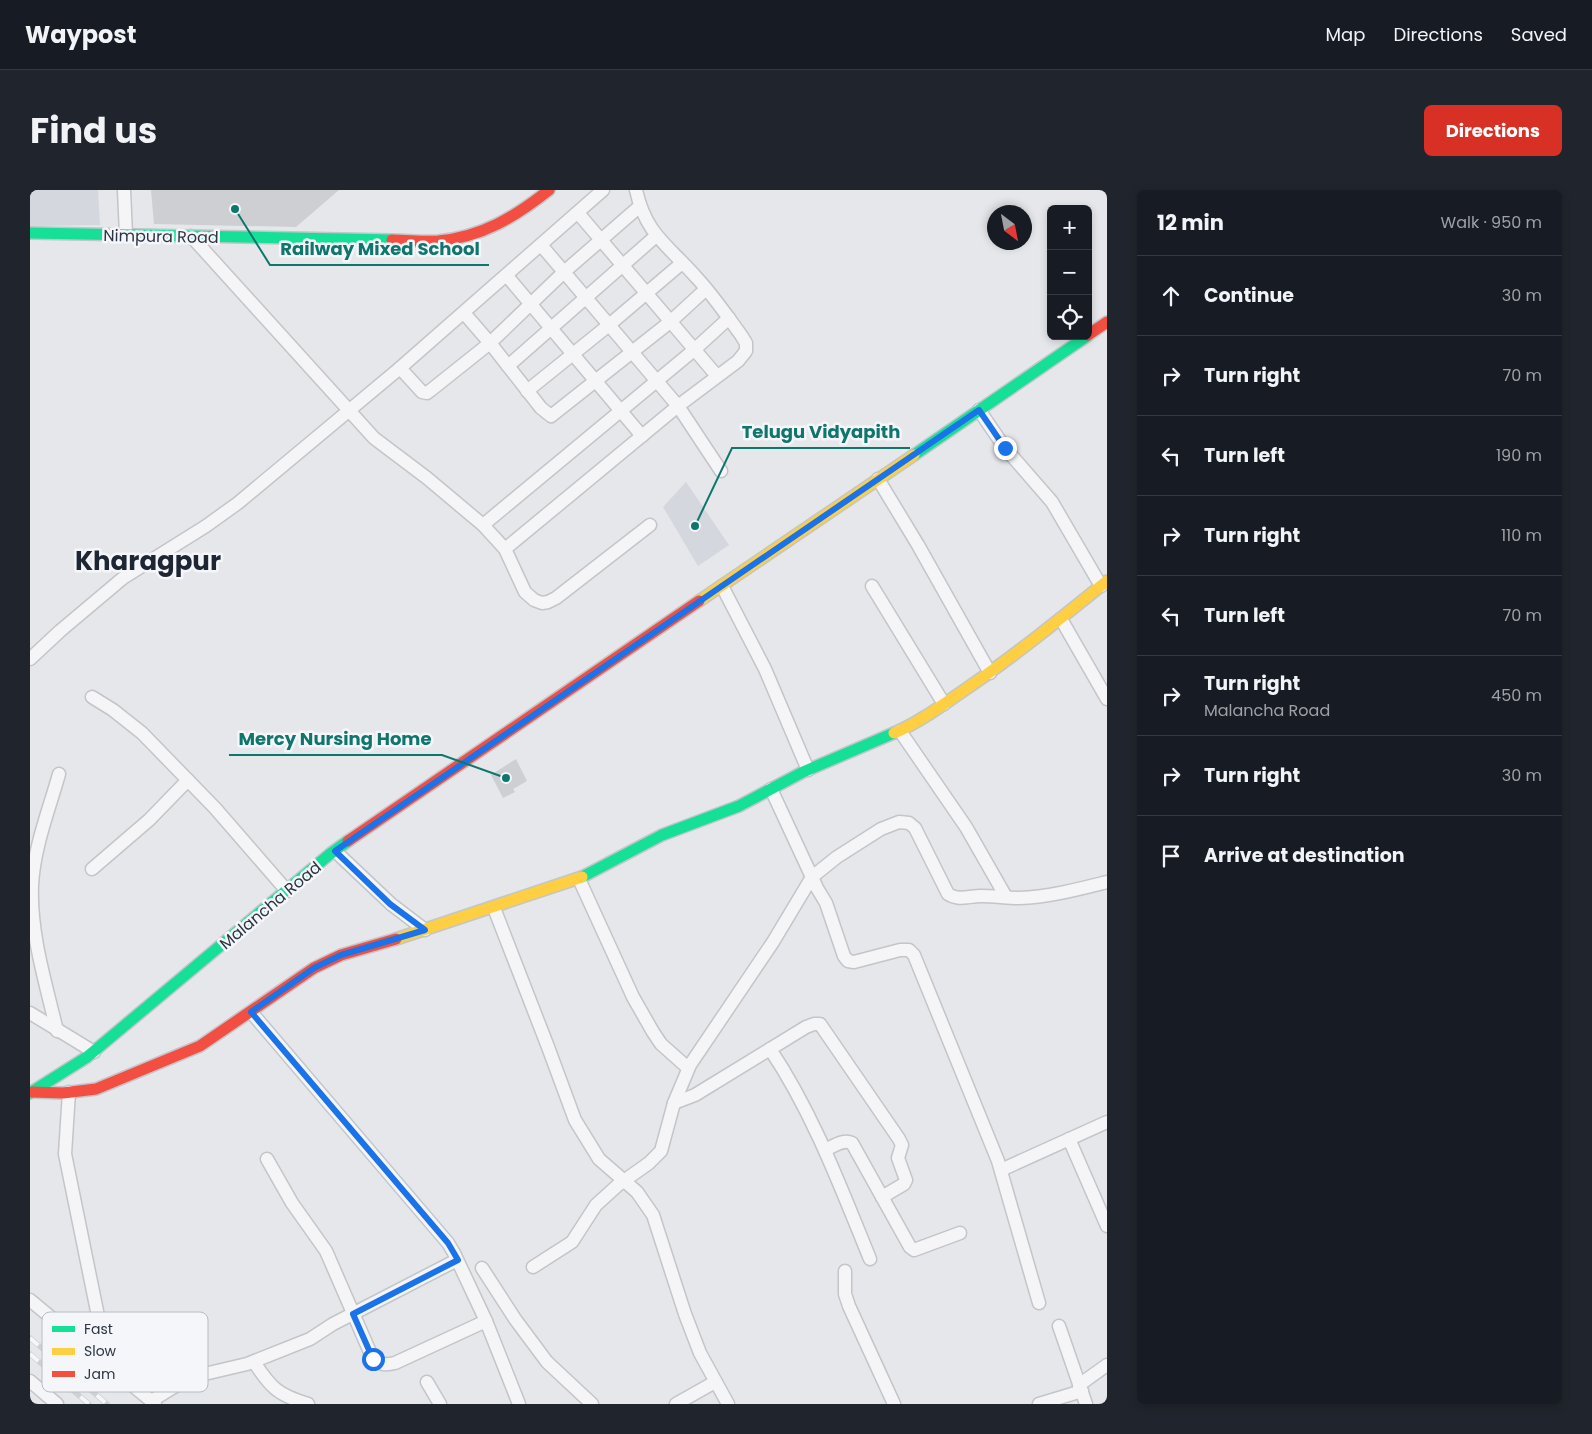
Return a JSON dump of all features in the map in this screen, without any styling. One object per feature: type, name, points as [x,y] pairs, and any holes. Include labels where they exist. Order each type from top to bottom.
[{"type":"street","points":[[124,190],[126,235]]},
{"type":"street","name":"Nimpura Road","points":[[30,233],[437,241],[474,235],[494,227],[513,217],[549,190]]},
{"type":"street","points":[[30,659],[60,631],[124,578],[206,526],[238,503],[400,368],[603,190]]},
{"type":"street","points":[[505,549],[678,406],[738,361],[746,351],[746,343],[742,335],[729,318],[706,289],[656,236],[644,218],[636,190]]},
{"type":"street","points":[[400,368],[420,390],[426,393],[490,343],[564,272],[640,206]]},
{"type":"street","points":[[578,213],[717,376]]},
{"type":"street","points":[[191,236],[374,438],[427,478],[483,525],[505,549],[525,592],[534,600],[542,603],[548,602],[650,525]]},
{"type":"street","points":[[508,366],[656,236]]},
{"type":"street","points":[[541,245],[678,406],[721,471]]},
{"type":"street","points":[[527,390],[609,325],[682,263]]},
{"type":"street","points":[[507,276],[642,436]]},
{"type":"street","points":[[464,313],[547,415],[550,416],[596,382],[670,322],[706,289]]},
{"type":"street","points":[[483,525],[694,350],[729,318]]},
{"type":"street","name":"Malancha Road","points":[[1092,333],[1107,322]]},
{"type":"street","name":"Malancha Road","points":[[31,1092],[94,1052],[335,851],[1082,340]]},
{"type":"street","points":[[31,1092],[69,1092],[96,1089],[200,1046],[314,968],[341,955],[494,908],[579,879],[662,836],[739,806],[808,770],[900,731],[944,704],[990,672],[1104,584],[1052,502],[1005,448],[979,410]]},
{"type":"street","points":[[878,479],[927,560],[990,672]]},
{"type":"street","points":[[722,586],[766,669],[808,770]]},
{"type":"street","points":[[872,586],[944,704]]},
{"type":"street","points":[[1061,619],[1107,699]]},
{"type":"street","points":[[92,697],[113,710],[142,733],[215,808],[287,891]]},
{"type":"street","points":[[900,731],[966,827],[1006,897]]},
{"type":"street","points":[[57,1031],[36,941],[32,885],[36,856],[59,774]]},
{"type":"street","points":[[92,869],[149,820],[188,780]]},
{"type":"street","points":[[771,789],[826,903],[848,961],[854,962],[900,950],[909,950],[914,955],[1001,1170],[1039,1303]]},
{"type":"street","points":[[533,1268],[572,1242],[596,1205],[625,1180],[650,1163],[661,1151],[674,1104],[688,1068],[773,942],[812,877],[837,857],[881,829],[899,822],[909,823],[915,828],[948,894],[954,898],[960,899],[971,896],[1042,896],[1107,882]]},
{"type":"street","points":[[335,851],[390,904],[425,930]]},
{"type":"street","points":[[579,879],[632,997],[661,1044],[688,1068]]},
{"type":"street","points":[[494,908],[575,1120],[583,1136],[599,1159],[637,1192],[652,1215],[700,1353],[728,1404]]},
{"type":"street","points":[[251,1012],[448,1243],[458,1260],[486,1322],[519,1404]]},
{"type":"street","points":[[30,1013],[94,1052]]},
{"type":"street","points":[[674,1104],[695,1095],[814,1024],[820,1024],[902,1146],[898,1158],[906,1180],[904,1184],[882,1197]]},
{"type":"street","points":[[770,1049],[782,1067],[825,1150],[870,1259]]},
{"type":"street","points":[[69,1092],[65,1154],[97,1312]]},
{"type":"street","points":[[1001,1170],[1107,1122]]},
{"type":"street","points":[[1069,1139],[1107,1226]]},
{"type":"street","points":[[825,1150],[842,1142],[848,1141],[852,1143],[910,1247],[914,1250],[960,1232]]},
{"type":"street","points":[[267,1159],[292,1203],[326,1251],[373,1359],[380,1364],[387,1365],[486,1322]]},
{"type":"street","points":[[208,1373],[254,1362],[310,1339],[333,1324],[458,1260]]},
{"type":"street","points":[[482,1268],[515,1319],[547,1362],[592,1404]]},
{"type":"street","points":[[845,1271],[845,1294],[849,1306],[894,1404]]},
{"type":"street","points":[[30,1300],[44,1312]]},
{"type":"street","points":[[1059,1326],[1086,1404]]},
{"type":"street","points":[[254,1362],[272,1387],[282,1394],[308,1404]]},
{"type":"street","points":[[1039,1404],[1080,1388],[1107,1365]]},
{"type":"street","points":[[30,1380],[53,1403]]},
{"type":"street","points":[[426,1382],[440,1404]]},
{"type":"street","points":[[676,1404],[715,1382]]},
{"type":"street","points":[[140,1392],[153,1403],[168,1392]]},
{"type":"shaded area","points":[[30,190],[98,190],[100,225],[30,226]]},
{"type":"shaded area","points":[[686,482],[729,545],[698,566],[663,507]]},
{"type":"building","points":[[151,190],[339,190],[296,227],[154,224]]},
{"type":"building","points":[[516,759],[527,781],[513,789],[515,792],[503,798],[491,775]]},
{"type":"railway","points":[[30,1338],[42,1348]]},
{"type":"railway","points":[[30,1354],[42,1364]]},
{"type":"railway","points":[[75,1392],[89,1404]]},
{"type":"railway","points":[[93,1392],[107,1404]]},
{"type":"traffic: fast","points":[[30,233],[392,240]]},
{"type":"traffic: fast","points":[[914,455],[1081,340]]},
{"type":"traffic: fast","points":[[582,877],[662,835],[739,806],[803,772],[894,733]]},
{"type":"traffic: fast","points":[[30,1093],[87,1057],[348,841]]},
{"type":"traffic: slow","points":[[699,601],[914,455]]},
{"type":"traffic: slow","points":[[894,733],[929,714],[982,678],[1036,638],[1107,581]]},
{"type":"traffic: slow","points":[[396,939],[582,877]]},
{"type":"traffic: jam","points":[[392,240],[438,241],[469,235],[511,217],[549,190]]},
{"type":"traffic: jam","points":[[1092,332],[1107,322]]},
{"type":"traffic: jam","points":[[348,841],[699,601]]},
{"type":"traffic: jam","points":[[33,1092],[63,1093],[96,1089],[200,1046],[314,968],[341,955],[396,939]]},
{"type":"place","name":"Railway Mixed School","points":[[235,209]]},
{"type":"place","name":"Telugu Vidyapith","points":[[695,526]]},
{"type":"place","name":"Mercy Nursing Home","points":[[506,778]]},
{"type":"district","name":"Kharagpur","points":[[148,561]]},
{"type":"route","points":[[373,1359],[353,1314],[458,1260],[448,1243],[251,1012],[314,968],[328,961],[341,955],[425,930],[390,904],[335,851],[979,410],[990,429],[1005,448]]}]
